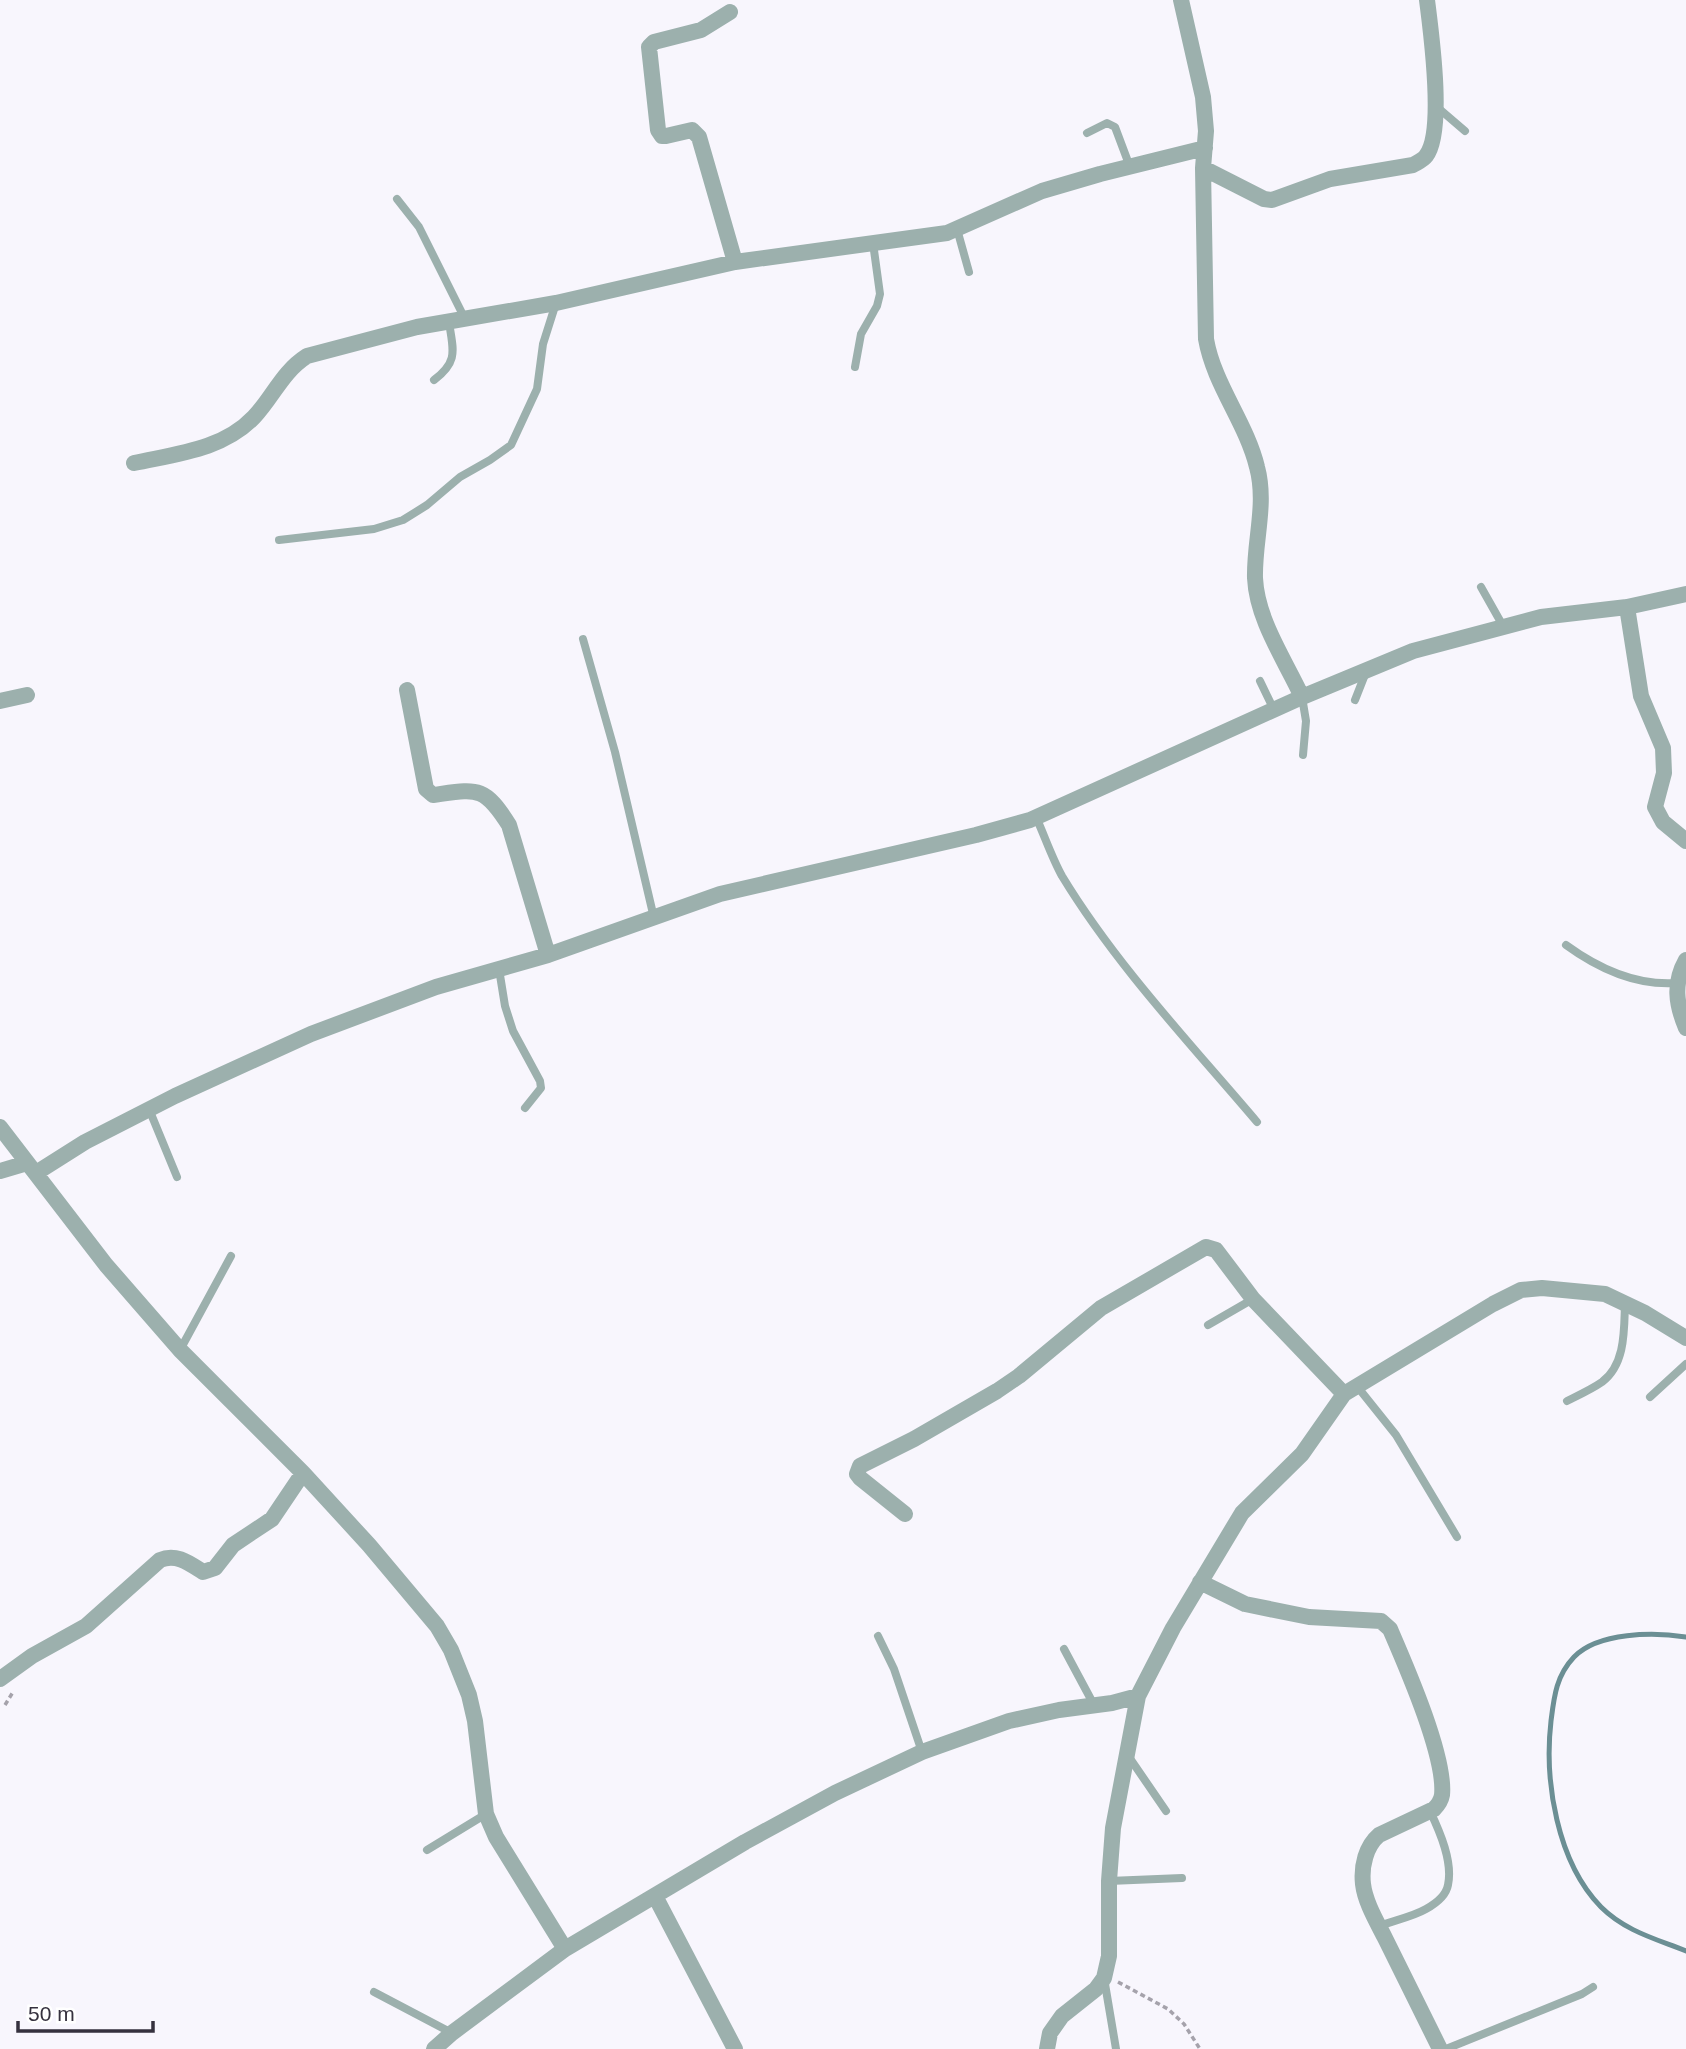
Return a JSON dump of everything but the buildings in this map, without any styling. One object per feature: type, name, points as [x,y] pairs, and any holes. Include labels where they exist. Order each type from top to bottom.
[{"type":"street","points":[[1181,0],[1203,97],[1206,339],[1212,366],[1257,466],[1261,500],[1255,576],[1260,605],[1302,697]]},
{"type":"street","points":[[1203,168],[1264,199],[1272,200],[1330,179],[1413,165],[1425,159],[1430,150],[1437,107],[1427,0]]},
{"type":"street","points":[[730,12],[701,30],[654,42],[649,47],[658,130],[666,136],[692,130],[699,137],[735,262]]},
{"type":"street","points":[[134,463],[200,449],[226,439],[254,418],[293,365],[307,356],[417,327],[556,303],[735,262],[940,235],[1042,191],[1205,148]]},
{"type":"street","points":[[0,1171],[32,1168],[149,1109],[311,1034],[436,987],[548,955],[720,894],[976,835],[1036,817],[1274,709],[1413,651],[1541,617],[1627,607],[1686,594]]},
{"type":"street","points":[[1627,607],[1642,695],[1663,748],[1664,773],[1655,807],[1663,822],[1686,841]]},
{"type":"street","points":[[407,690],[426,789],[433,795],[469,790],[480,792],[487,795],[502,813],[509,825],[548,955]]},
{"type":"street","points":[[0,701],[27,695]]},
{"type":"street","points":[[1686,960],[1677,984],[1678,1008],[1686,1028]]},
{"type":"street","points":[[0,1127],[106,1265],[180,1350],[303,1474],[369,1545],[437,1626],[451,1650],[472,1708],[486,1802],[485,1814],[496,1837],[565,1949]]},
{"type":"street","points":[[905,1514],[860,1478],[860,1466],[914,1439],[1008,1384],[1101,1308],[1206,1247],[1216,1250],[1253,1299],[1350,1390]]},
{"type":"street","points":[[1047,2049],[1050,2033],[1062,2015],[1096,1990],[1105,1976],[1113,1828],[1138,1696],[1200,1582],[1248,1506],[1302,1454],[1350,1390],[1521,1290],[1542,1288],[1605,1294],[1686,1338]]},
{"type":"street","points":[[0,1679],[32,1656],[86,1626],[160,1560],[169,1556],[180,1559],[203,1572],[215,1568],[233,1545],[272,1519],[303,1474]]},
{"type":"street","points":[[1200,1582],[1235,1600],[1261,1607],[1309,1617],[1373,1620],[1385,1623],[1390,1629],[1417,1695],[1439,1766],[1442,1795],[1440,1803],[1430,1811],[1379,1835],[1372,1841],[1367,1851],[1363,1882],[1368,1902],[1379,1926],[1440,2049]]},
{"type":"street","points":[[434,2049],[565,1949],[745,1842],[835,1793],[922,1752],[1009,1721],[1138,1696]]},
{"type":"street","points":[[655,1896],[735,2049]]},
{"type":"lane","points":[[1437,107],[1465,131]]},
{"type":"lane","points":[[1087,133],[1107,123],[1115,127],[1130,167]]},
{"type":"lane","points":[[397,199],[419,227],[457,320],[451,363],[434,380]]},
{"type":"lane","points":[[957,229],[969,272]]},
{"type":"lane","points":[[855,367],[861,334],[877,306],[880,294],[873,243]]},
{"type":"lane","points":[[279,540],[374,530],[403,520],[427,505],[460,477],[511,445],[537,389],[543,344],[556,303]]},
{"type":"lane","points":[[1481,587],[1503,626]]},
{"type":"lane","points":[[583,639],[615,752],[654,918]]},
{"type":"lane","points":[[1355,700],[1368,669]]},
{"type":"lane","points":[[1260,681],[1274,709]]},
{"type":"lane","points":[[1302,697],[1306,721],[1303,755]]},
{"type":"lane","points":[[1036,817],[1061,874],[1109,943],[1160,1009],[1257,1122]]},
{"type":"lane","points":[[1566,945],[1583,958],[1607,970],[1657,985],[1677,984]]},
{"type":"lane","points":[[499,969],[505,1006],[513,1031],[540,1081],[541,1088],[526,1108]]},
{"type":"lane","points":[[149,1109],[177,1177]]},
{"type":"lane","points":[[180,1350],[231,1256]]},
{"type":"lane","points":[[1208,1325],[1253,1299]]},
{"type":"lane","points":[[1567,1401],[1604,1381],[1616,1363],[1623,1346],[1625,1303]]},
{"type":"lane","points":[[1650,1397],[1686,1364]]},
{"type":"lane","points":[[1350,1390],[1396,1435],[1457,1536]]},
{"type":"lane","points":[[878,1636],[894,1669],[922,1752]]},
{"type":"lane","points":[[1065,1649],[1094,1705]]},
{"type":"lane","points":[[1126,1752],[1166,1811]]},
{"type":"lane","points":[[1379,1926],[1427,1909],[1445,1893],[1448,1867],[1438,1828],[1430,1811]]},
{"type":"lane","points":[[427,1850],[485,1814]]},
{"type":"lane","points":[[1109,1881],[1182,1878]]},
{"type":"lane","points":[[1105,1976],[1116,2049]]},
{"type":"lane","points":[[1446,2049],[1582,1994],[1593,1987]]},
{"type":"lane","points":[[374,1992],[452,2033]]},
{"type":"path","points":[[1105,1976],[1168,2009],[1184,2024],[1200,2049]]},
{"type":"waterway","points":[[1686,1637],[1658,1634],[1627,1636],[1612,1638],[1584,1649],[1568,1664],[1557,1687],[1549,1744],[1552,1794],[1557,1820],[1564,1844],[1586,1889],[1601,1907],[1620,1922],[1641,1934],[1686,1951]]}]
